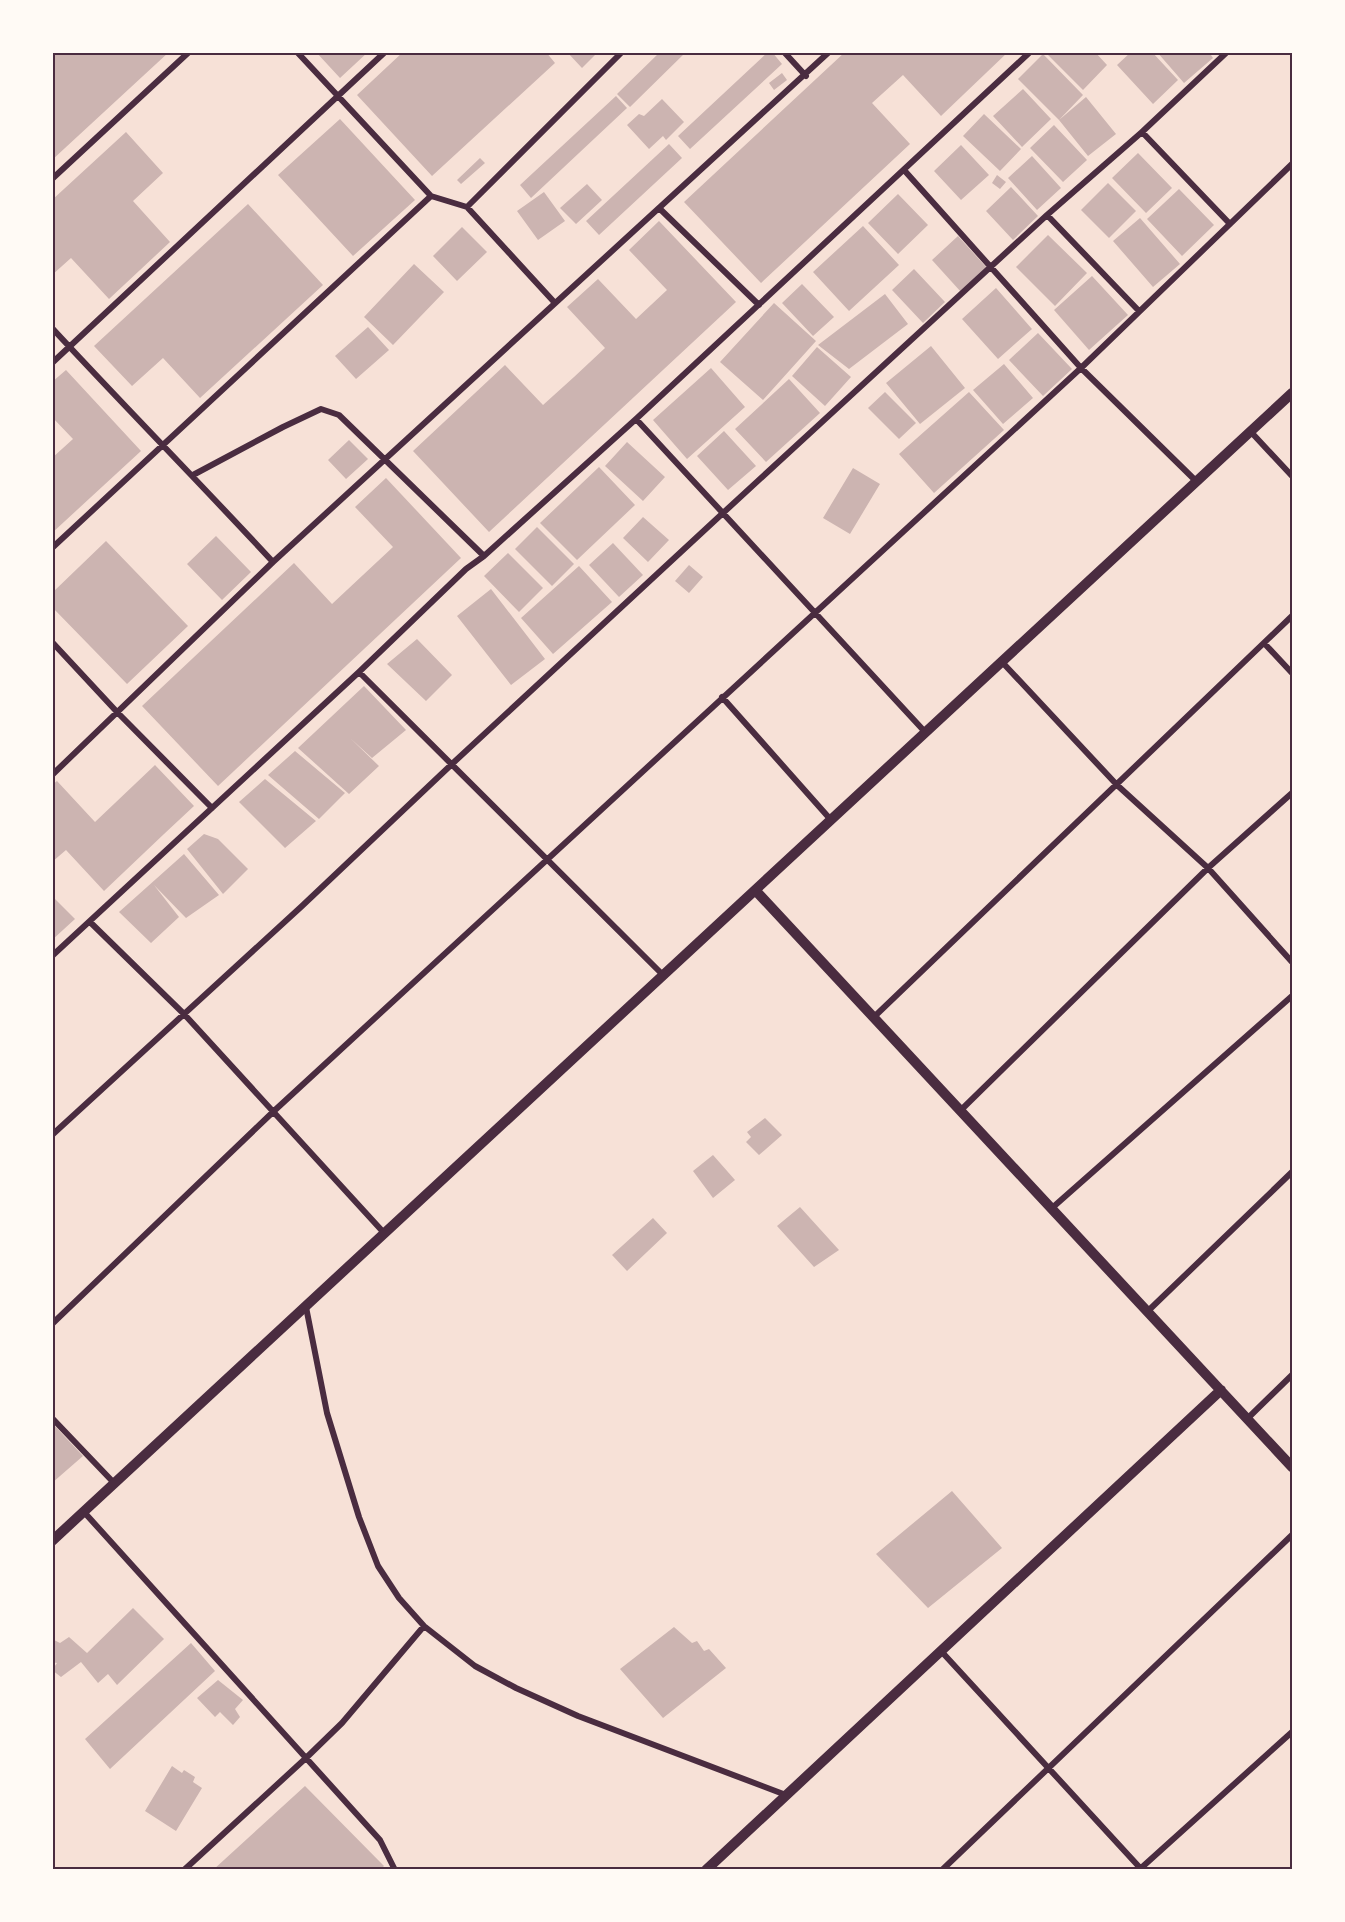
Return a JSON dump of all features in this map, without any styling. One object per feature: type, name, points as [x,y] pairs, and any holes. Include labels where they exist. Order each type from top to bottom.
[{"type":"street","points":[[52,179],[189,52]]},
{"type":"street","points":[[297,52],[431,196],[467,207],[555,303]]},
{"type":"street","points":[[52,363],[385,52]]},
{"type":"street","points":[[467,207],[622,52]]},
{"type":"street","points":[[784,52],[806,76]]},
{"type":"street","points":[[52,775],[273,562],[830,52]]},
{"type":"street","points":[[52,956],[359,672],[466,569],[484,556],[636,419],[1030,52]]},
{"type":"street","points":[[52,1135],[303,906],[452,764],[723,513],[1227,52]]},
{"type":"street","points":[[1142,132],[1230,224]]},
{"type":"street","points":[[52,1324],[274,1111],[1081,368],[1293,164]]},
{"type":"street","points":[[904,170],[1081,368],[1197,482]]},
{"type":"street","points":[[52,548],[431,196]]},
{"type":"street","points":[[659,208],[759,305]]},
{"type":"street","points":[[1047,215],[1139,312]]},
{"type":"street","points":[[52,328],[273,562]]},
{"type":"street","points":[[52,1541],[1293,393]]},
{"type":"street","points":[[193,475],[283,427],[321,410],[339,415],[386,458],[484,556]]},
{"type":"street","points":[[636,419],[926,733]]},
{"type":"street","points":[[1251,432],[1293,476]]},
{"type":"street","points":[[874,1017],[1293,616]]},
{"type":"street","points":[[52,642],[212,808]]},
{"type":"street","points":[[1264,643],[1293,673]]},
{"type":"street","points":[[1002,662],[1117,785],[1208,868],[1293,962]]},
{"type":"street","points":[[359,672],[664,976]]},
{"type":"street","points":[[722,697],[831,820]]},
{"type":"street","points":[[961,1110],[1208,868],[1293,793]]},
{"type":"street","points":[[756,891],[1293,1467]]},
{"type":"street","points":[[90,922],[184,1014],[385,1234]]},
{"type":"street","points":[[1052,1208],[1293,996]]},
{"type":"street","points":[[1148,1311],[1293,1172]]},
{"type":"street","points":[[306,1307],[327,1413],[359,1517],[378,1566],[399,1598],[424,1626],[475,1666],[516,1688],[578,1716],[786,1795]]},
{"type":"street","points":[[1248,1418],[1293,1375]]},
{"type":"street","points":[[706,1869],[1221,1390]]},
{"type":"street","points":[[52,1418],[115,1484]]},
{"type":"street","points":[[84,1512],[380,1840],[395,1869]]},
{"type":"street","points":[[942,1869],[1293,1535]]},
{"type":"street","points":[[184,1869],[342,1723],[424,1626]]},
{"type":"street","points":[[941,1651],[1141,1869],[1293,1732]]},
{"type":"building","points":[[52,52],[169,52],[52,160]]},
{"type":"building","points":[[316,52],[368,52],[340,78]]},
{"type":"building","points":[[403,52],[546,52],[555,63],[432,176],[357,95]]},
{"type":"building","points":[[567,52],[598,52],[582,68]]},
{"type":"building","points":[[660,52],[686,52],[630,107],[617,94]]},
{"type":"building","points":[[768,52],[772,52],[782,64],[690,149],[678,136]]},
{"type":"building","points":[[845,52],[1008,52],[941,116],[903,75],[872,103],[910,144],[761,283],[684,202]]},
{"type":"building","points":[[1045,52],[1095,52],[1107,65],[1083,90]]},
{"type":"building","points":[[1131,52],[1152,52],[1178,80],[1153,104],[1117,65]]},
{"type":"building","points":[[1157,52],[1209,52],[1213,58],[1184,83]]},
{"type":"building","points":[[1043,54],[1083,95],[1059,120],[1018,79]]},
{"type":"building","points":[[782,73],[787,80],[774,90],[769,83]]},
{"type":"building","points":[[1023,89],[1051,119],[1022,147],[993,116]]},
{"type":"building","points":[[616,96],[627,108],[531,198],[520,185]]},
{"type":"building","points":[[1086,97],[1116,134],[1088,156],[1059,120]]},
{"type":"building","points":[[662,99],[684,122],[666,140],[663,136],[649,149],[627,125],[639,114],[644,116]]},
{"type":"building","points":[[984,114],[1021,149],[1000,171],[963,136]]},
{"type":"building","points":[[340,119],[415,200],[353,256],[278,175]]},
{"type":"building","points":[[1054,125],[1087,160],[1063,182],[1030,148]]},
{"type":"building","points":[[126,132],[163,173],[133,201],[170,242],[109,299],[71,258],[52,275],[52,200]]},
{"type":"building","points":[[669,144],[682,158],[599,235],[586,221]]},
{"type":"building","points":[[961,145],[989,175],[961,200],[934,171]]},
{"type":"building","points":[[1138,153],[1172,188],[1146,213],[1112,178]]},
{"type":"building","points":[[1032,156],[1061,188],[1037,210],[1008,178]]},
{"type":"building","points":[[480,158],[485,163],[461,184],[457,180]]},
{"type":"building","points":[[997,175],[1006,182],[1000,189],[992,183]]},
{"type":"building","points":[[1108,183],[1136,211],[1109,238],[1081,210]]},
{"type":"building","points":[[587,184],[602,200],[576,224],[560,208]]},
{"type":"building","points":[[1011,187],[1038,216],[1013,240],[986,211]]},
{"type":"building","points":[[1179,189],[1214,225],[1182,256],[1147,219]]},
{"type":"building","points":[[544,192],[565,221],[538,240],[517,211]]},
{"type":"building","points":[[898,194],[928,225],[898,254],[868,223]]},
{"type":"building","points":[[248,204],[323,285],[200,398],[163,358],[132,386],[94,346]]},
{"type":"building","points":[[1140,218],[1180,264],[1153,287],[1113,241]]},
{"type":"building","points":[[659,221],[736,302],[489,532],[413,451],[505,365],[543,405],[574,377],[605,348],[567,307],[598,279],[636,319],[667,290],[629,250]]},
{"type":"building","points":[[863,226],[899,265],[849,311],[813,272]]},
{"type":"building","points":[[462,227],[487,252],[457,281],[433,256]]},
{"type":"building","points":[[1048,235],[1087,273],[1055,306],[1016,267]]},
{"type":"building","points":[[958,236],[987,268],[961,292],[932,260]]},
{"type":"building","points":[[414,264],[444,292],[393,345],[364,317]]},
{"type":"building","points":[[914,269],[945,302],[923,323],[892,290]]},
{"type":"building","points":[[1092,276],[1128,315],[1089,350],[1054,310]]},
{"type":"building","points":[[802,284],[834,317],[813,336],[782,303]]},
{"type":"building","points":[[996,288],[1032,329],[998,359],[962,319]]},
{"type":"building","points":[[885,294],[908,324],[849,369],[818,345]]},
{"type":"building","points":[[774,303],[816,341],[763,400],[720,362]]},
{"type":"building","points":[[368,327],[389,350],[356,379],[335,356]]},
{"type":"building","points":[[1038,333],[1072,369],[1043,396],[1009,360]]},
{"type":"building","points":[[931,346],[965,388],[920,424],[886,383]]},
{"type":"building","points":[[817,347],[851,377],[825,406],[792,376]]},
{"type":"building","points":[[1004,364],[1033,398],[1003,424],[973,390]]},
{"type":"building","points":[[711,368],[745,407],[687,459],[653,420]]},
{"type":"building","points":[[66,370],[141,451],[52,533],[52,458],[73,439],[52,417],[52,382]]},
{"type":"building","points":[[789,379],[820,413],[766,462],[735,429]]},
{"type":"building","points":[[885,392],[916,423],[899,439],[868,408]]},
{"type":"building","points":[[969,392],[1004,430],[934,493],[899,454]]},
{"type":"building","points":[[724,431],[756,466],[728,490],[697,456]]},
{"type":"building","points":[[349,440],[368,459],[346,479],[328,460]]},
{"type":"building","points":[[627,442],[665,477],[643,501],[605,466]]},
{"type":"building","points":[[599,467],[635,505],[577,560],[540,523]]},
{"type":"building","points":[[853,468],[880,484],[850,534],[823,518]]},
{"type":"building","points":[[386,478],[461,558],[218,786],[142,706],[294,563],[332,604],[393,547],[355,507]]},
{"type":"building","points":[[643,517],[669,540],[648,562],[623,538]]},
{"type":"building","points":[[537,527],[574,564],[552,586],[515,549]]},
{"type":"building","points":[[216,536],[251,572],[222,600],[187,564]]},
{"type":"building","points":[[106,541],[188,626],[127,684],[52,607],[52,593]]},
{"type":"building","points":[[613,543],[643,575],[619,597],[589,565]]},
{"type":"building","points":[[508,553],[543,588],[519,612],[484,576]]},
{"type":"building","points":[[689,565],[703,577],[689,593],[675,581]]},
{"type":"building","points":[[579,566],[612,602],[553,654],[521,618]]},
{"type":"building","points":[[491,589],[545,659],[511,685],[457,616]]},
{"type":"building","points":[[417,639],[452,675],[426,701],[387,664]]},
{"type":"building","points":[[364,686],[406,730],[372,758],[350,738],[379,766],[349,794],[298,748]]},
{"type":"building","points":[[295,751],[345,793],[319,819],[268,775]]},
{"type":"building","points":[[155,765],[194,806],[104,891],[66,850],[52,862],[52,785],[57,781],[95,822]]},
{"type":"building","points":[[265,779],[316,821],[285,848],[239,802]]},
{"type":"building","points":[[204,834],[218,839],[248,869],[223,894],[187,849]]},
{"type":"building","points":[[184,854],[219,895],[186,918],[154,885],[179,917],[151,943],[119,912]]},
{"type":"building","points":[[52,896],[75,919],[52,940]]},
{"type":"building","points":[[765,1118],[782,1135],[759,1155],[746,1142],[751,1137],[747,1132]]},
{"type":"building","points":[[713,1155],[735,1180],[713,1198],[693,1171]]},
{"type":"building","points":[[800,1207],[839,1250],[814,1267],[777,1226]]},
{"type":"building","points":[[653,1218],[667,1233],[627,1271],[612,1255]]},
{"type":"building","points":[[52,1423],[83,1456],[52,1483]]},
{"type":"building","points":[[952,1491],[1002,1548],[928,1608],[876,1554]]},
{"type":"building","points":[[133,1608],[164,1639],[117,1685],[108,1674],[98,1683],[81,1662],[61,1677],[52,1670],[57,1663],[52,1662],[52,1639],[60,1643],[69,1637],[87,1653]]},
{"type":"building","points":[[674,1627],[692,1643],[697,1641],[704,1651],[709,1649],[726,1668],[663,1718],[620,1669]]},
{"type":"building","points":[[191,1643],[215,1671],[110,1769],[85,1739]]},
{"type":"building","points":[[218,1680],[243,1700],[235,1709],[240,1717],[233,1725],[220,1712],[215,1717],[197,1698]]},
{"type":"building","points":[[172,1766],[182,1773],[184,1770],[195,1777],[193,1782],[202,1788],[176,1831],[145,1811]]},
{"type":"building","points":[[305,1786],[384,1866],[380,1870],[213,1870]]}]
